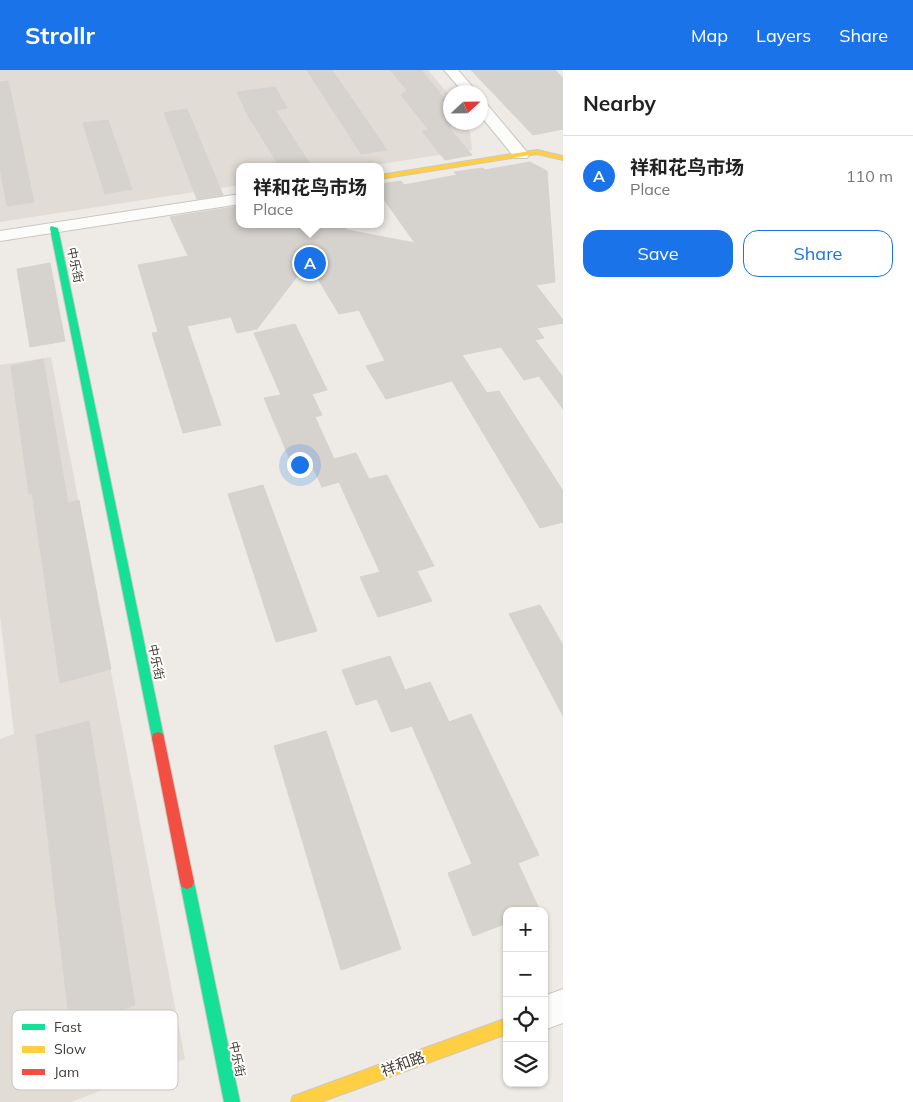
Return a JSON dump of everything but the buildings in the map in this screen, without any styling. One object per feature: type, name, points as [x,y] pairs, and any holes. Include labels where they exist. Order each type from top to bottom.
[{"type":"street","points":[[451,70],[464,85]]},
{"type":"street","points":[[488,115],[521,155]]},
{"type":"street","points":[[384,176],[537,152],[563,158]]},
{"type":"street","points":[[0,236],[236,200]]},
{"type":"street","name":"中乐街","points":[[54,228],[232,1102]]},
{"type":"street","points":[[548,1012],[563,1006]]},
{"type":"street","name":"祥和路","points":[[299,1102],[503,1027]]},
{"type":"shaded area","points":[[0,70],[428,70],[443,88],[443,130],[470,130],[472,150],[384,163],[236,163],[236,186],[0,222]]},
{"type":"shaded area","points":[[51,357],[176,1010],[12,1010],[12,1090],[103,1090],[71,1102],[0,1102],[0,739],[14,734],[0,616],[0,365]]},
{"type":"shaded area","points":[[178,1022],[185,1059],[178,1062]]},
{"type":"traffic: fast","points":[[54,228],[158,738]]},
{"type":"traffic: fast","points":[[187,882],[232,1102]]},
{"type":"traffic: slow","points":[[384,176],[537,152],[563,158]]},
{"type":"traffic: slow","points":[[299,1102],[503,1027]]},
{"type":"traffic: jam","points":[[158,738],[187,882]]},
{"type":"place","name":"祥和花鸟市场","points":[[310,263]]}]
